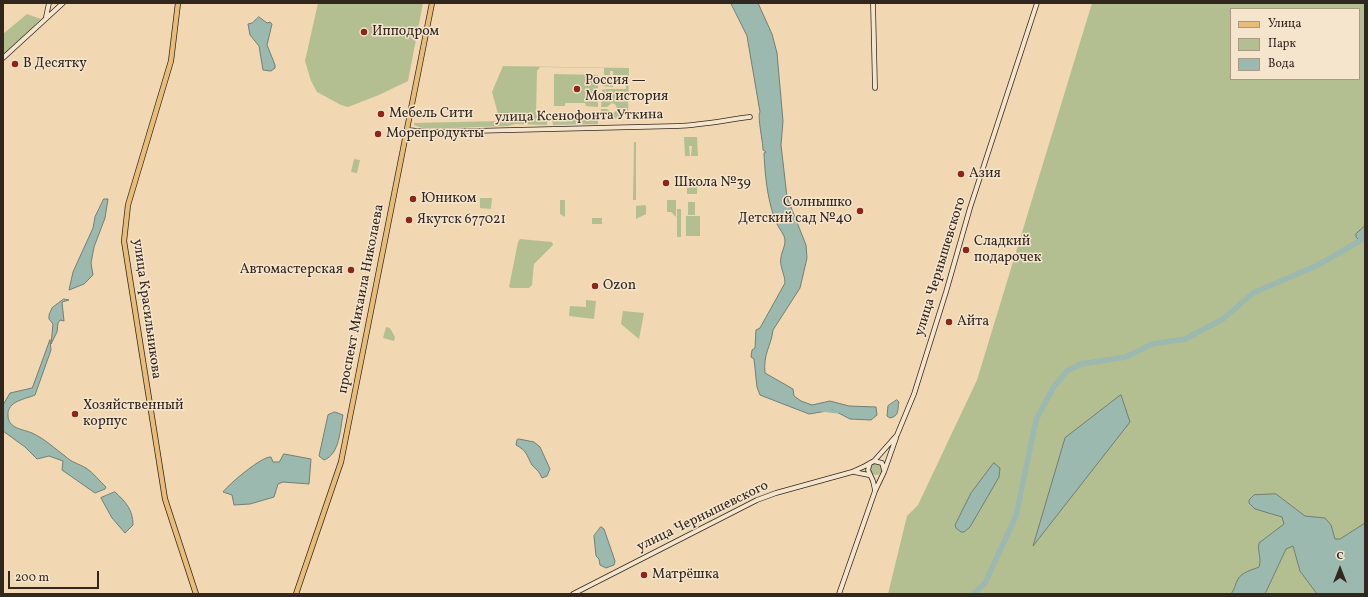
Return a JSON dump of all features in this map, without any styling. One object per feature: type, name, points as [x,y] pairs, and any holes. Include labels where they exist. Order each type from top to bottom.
[{"type":"main road","points":[[46,19],[49,3],[56,6],[63,3]]},
{"type":"main road","points":[[3,58],[63,3]]},
{"type":"main road","name":"улица Красильникова","points":[[178,3],[171,61],[128,205],[124,241],[165,499],[196,594]]},
{"type":"main road","name":"проспект Михаила Николаева","points":[[296,594],[341,465],[432,3]]},
{"type":"main road","points":[[873,3],[875,88]]},
{"type":"main road","name":"улица Чернышевского","points":[[573,594],[757,500],[776,493],[852,472],[872,462],[897,435],[916,387],[946,292],[970,208],[1037,3]]},
{"type":"main road","name":"улица Ксенофонта Уткина","points":[[407,130],[430,132],[678,126],[698,125],[711,121],[750,117]]},
{"type":"main road","points":[[839,594],[875,491],[884,472],[897,435]]},
{"type":"main road","points":[[875,491],[868,468],[872,462],[882,463],[884,472]]},
{"type":"main road","points":[[852,472],[878,477],[884,472]]},
{"type":"green space","name":"Ипподром","points":[[318,3],[423,3],[408,81],[379,95],[348,107],[341,105],[317,92],[311,81],[305,61]]},
{"type":"green space","points":[[1092,3],[1365,3],[1365,594],[888,594],[907,516],[918,505],[977,380]]},
{"type":"green space","points":[[27,14],[41,19],[3,55],[3,34]]},
{"type":"green space","points":[[503,66],[629,68],[628,113],[612,120],[601,119],[601,109],[607,109],[612,113],[615,112],[617,108],[615,104],[612,103],[607,107],[601,107],[602,90],[605,89],[606,94],[606,89],[626,89],[626,75],[613,75],[613,71],[610,71],[610,75],[604,75],[604,68],[540,67],[537,71],[536,115],[548,116],[547,125],[515,124],[508,126],[425,129],[414,125],[414,123],[500,121],[492,92]]},
{"type":"green space","points":[[554,74],[598,75],[598,107],[586,106],[585,103],[565,103],[565,106],[554,106]]},
{"type":"green space","points":[[603,77],[624,77],[625,82],[613,82],[613,87],[602,86]]},
{"type":"green space","points":[[579,115],[596,115],[598,119],[577,119]]},
{"type":"green space","points":[[552,119],[598,120],[598,124],[553,125]]},
{"type":"green space","points":[[684,137],[697,137],[698,156],[691,156],[692,146],[689,146],[690,156],[685,156]]},
{"type":"green space","points":[[634,142],[636,142],[636,200],[633,200]]},
{"type":"green space","points":[[354,159],[360,160],[357,173],[351,172]]},
{"type":"green space","points":[[687,183],[697,183],[697,194],[687,194]]},
{"type":"green space","points":[[480,198],[492,198],[491,209],[480,208]]},
{"type":"green space","points":[[560,200],[565,200],[565,217],[560,214]]},
{"type":"green space","points":[[667,200],[676,200],[676,217],[671,212],[667,212]]},
{"type":"green space","points":[[688,202],[695,202],[695,215],[688,215]]},
{"type":"green space","points":[[645,205],[646,214],[636,219],[636,206]]},
{"type":"green space","points":[[677,209],[681,209],[681,237],[677,237]]},
{"type":"green space","points":[[686,216],[700,216],[700,236],[686,236]]},
{"type":"green space","points":[[592,218],[602,218],[602,224],[592,224]]},
{"type":"green space","points":[[520,239],[552,242],[553,245],[534,264],[532,285],[529,288],[511,288],[509,287],[518,242]]},
{"type":"green space","points":[[586,300],[596,301],[594,319],[569,316],[570,306],[586,307]]},
{"type":"green space","points":[[623,311],[644,313],[639,339],[621,324]]},
{"type":"green space","points":[[386,327],[390,328],[395,337],[394,341],[383,338]]},
{"type":"green space","points":[[874,463],[878,463],[882,469],[878,475],[874,475],[870,471],[870,467]]},
{"type":"water","points":[[731,3],[758,3],[772,34],[777,53],[783,121],[781,145],[787,197],[806,245],[807,258],[800,288],[773,330],[765,360],[765,373],[793,389],[794,396],[801,401],[812,405],[830,401],[849,406],[876,407],[877,415],[871,420],[850,419],[833,410],[809,414],[760,395],[757,387],[754,359],[751,357],[752,350],[755,348],[756,330],[760,328],[785,283],[781,260],[785,239],[775,220],[768,193],[764,153],[766,152],[763,150],[759,118],[760,112],[747,36]]},
{"type":"water","points":[[259,17],[267,23],[270,22],[272,24],[267,45],[275,65],[275,68],[271,71],[263,70],[259,46],[250,35],[248,24],[252,23]]},
{"type":"water","points":[[104,199],[108,199],[105,218],[94,247],[91,263],[93,275],[84,284],[69,290],[73,272],[93,228],[95,217]]},
{"type":"water","points":[[1365,226],[1365,239],[1361,242],[1356,237],[1356,234]]},
{"type":"water","points":[[64,299],[69,300],[62,302],[64,321],[60,320],[58,323],[57,332],[51,344],[53,324],[49,319],[49,315],[52,308]]},
{"type":"water","points":[[50,340],[51,350],[35,395],[14,404],[9,410],[9,420],[13,426],[37,435],[70,460],[92,472],[106,487],[105,489],[95,493],[62,470],[63,461],[49,456],[37,459],[25,447],[3,431],[3,405],[10,393],[32,388]]},
{"type":"water","points":[[1121,395],[1130,422],[1033,546],[1065,438]]},
{"type":"water","points":[[897,400],[899,402],[898,412],[895,416],[890,418],[887,416],[888,406]]},
{"type":"water","points":[[335,412],[343,415],[338,440],[333,452],[324,460],[319,456],[328,415]]},
{"type":"water","points":[[519,439],[534,442],[540,447],[550,469],[547,476],[542,478],[524,451],[516,445],[517,440]]},
{"type":"water","points":[[284,454],[311,459],[309,484],[283,482],[278,484],[274,497],[250,504],[234,505],[232,495],[223,492],[238,477],[261,461],[271,457],[273,462],[279,462]]},
{"type":"water","points":[[994,463],[1000,468],[999,477],[970,527],[964,532],[961,532],[955,525],[971,493]]},
{"type":"water","points":[[115,492],[126,503],[132,515],[133,525],[125,533],[112,518],[101,498]]},
{"type":"water","points":[[1276,494],[1305,516],[1325,518],[1331,525],[1335,539],[1340,539],[1365,523],[1365,594],[1317,594],[1300,571],[1293,546],[1286,549],[1265,594],[1231,594],[1237,581],[1242,575],[1259,567],[1259,543],[1284,524],[1282,517],[1255,509],[1249,503],[1249,500],[1254,495]]},
{"type":"water","points":[[601,527],[604,529],[615,561],[614,565],[606,568],[600,565],[599,559],[596,556],[594,536]]},
{"type":"waterway","points":[[973,594],[985,583],[1016,516],[1036,420],[1053,388],[1067,371],[1081,364],[1126,357],[1152,344],[1185,339],[1223,319],[1253,293],[1318,265],[1365,238]]},
{"type":"waterway","points":[[821,410],[837,412]]},
{"type":"place","name":"Ипподром","points":[[364,32]]},
{"type":"place","name":"В Десятку","points":[[15,64]]},
{"type":"place","name":"Россия — Моя история","points":[[577,89]]},
{"type":"place","name":"Мебель Сити","points":[[381,114]]},
{"type":"place","name":"Морепродукты","points":[[378,134]]},
{"type":"place","name":"Азия","points":[[961,174]]},
{"type":"place","name":"Школа №39","points":[[666,183]]},
{"type":"place","name":"Юником","points":[[413,199]]},
{"type":"place","name":"Солнышко Детский сад №40","points":[[860,211]]},
{"type":"place","name":"Якутск 677021","points":[[409,220]]},
{"type":"place","name":"Сладкий подарочек","points":[[966,250]]},
{"type":"place","name":"Автомастерская","points":[[351,270]]},
{"type":"place","name":"Ozon","points":[[595,286]]},
{"type":"place","name":"Айта","points":[[949,322]]},
{"type":"place","name":"Хозяйственный корпус","points":[[75,414]]},
{"type":"place","name":"Матрёшка","points":[[644,575]]}]
